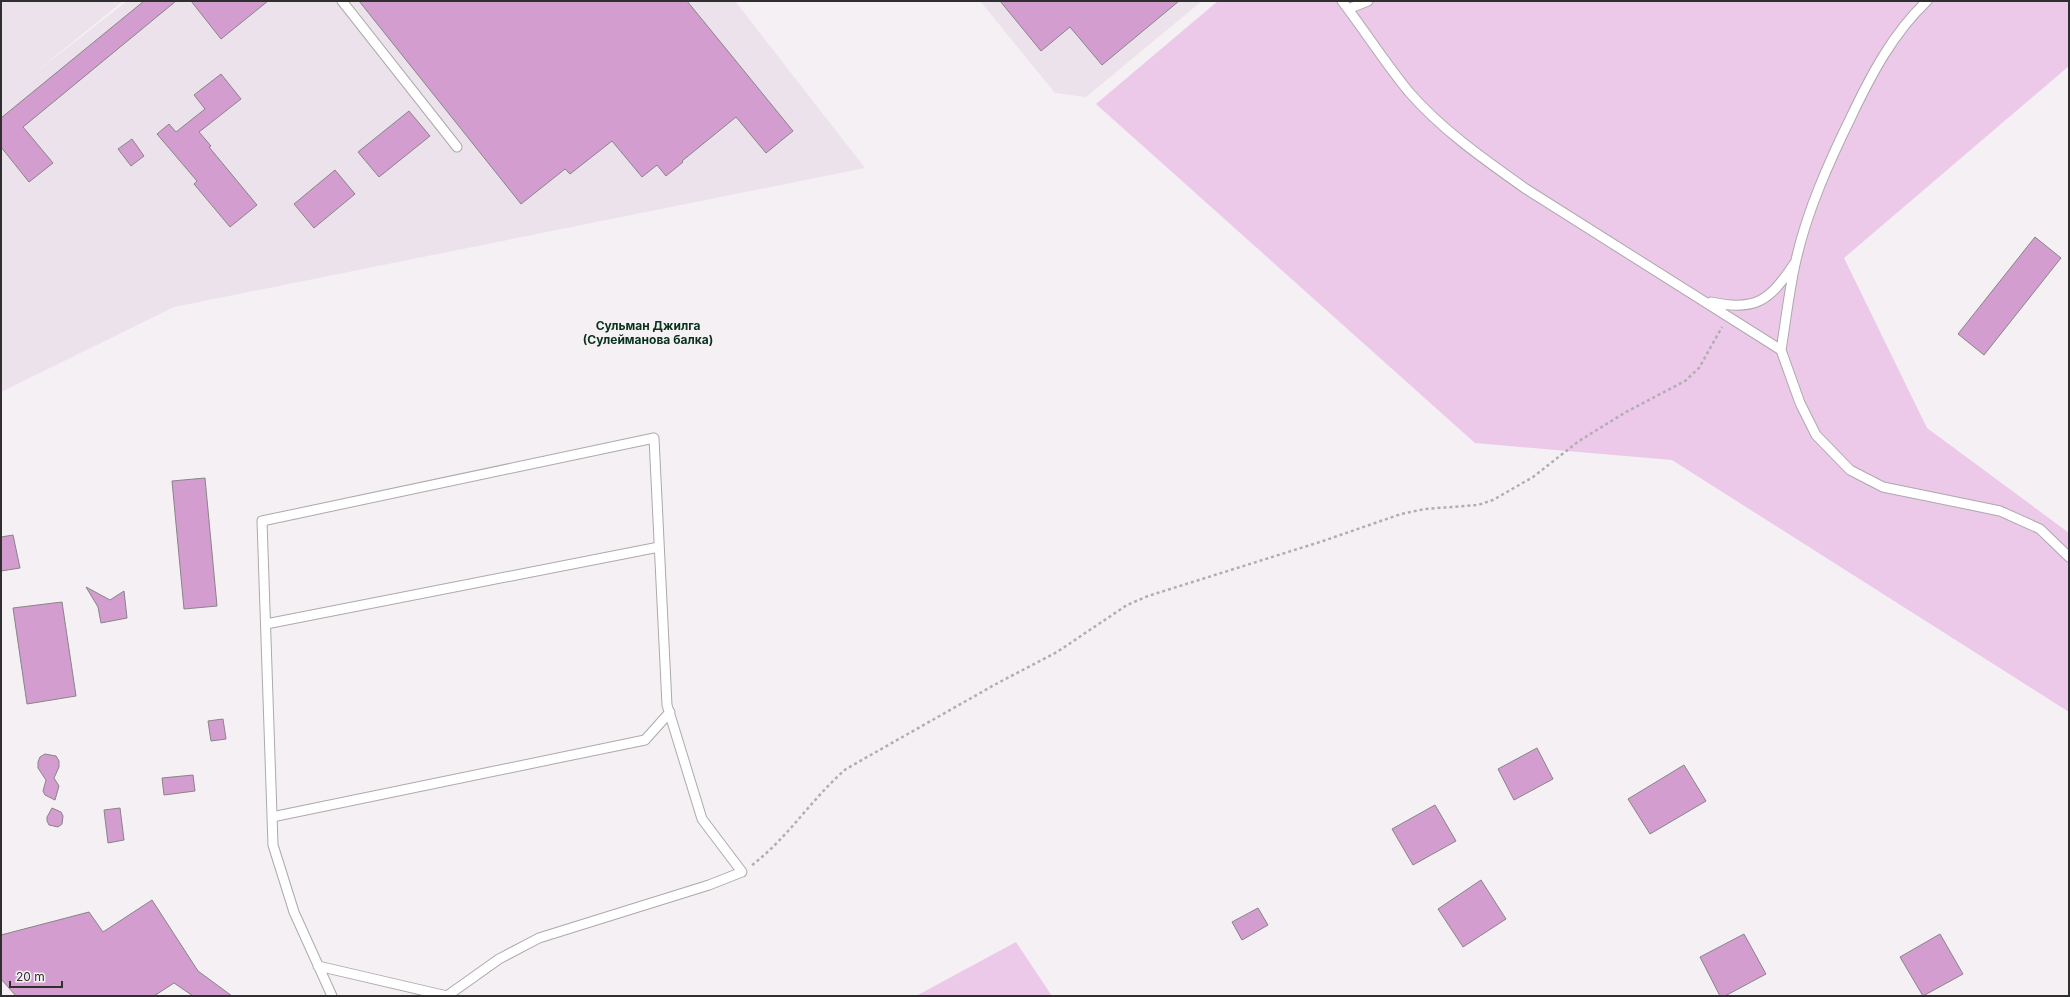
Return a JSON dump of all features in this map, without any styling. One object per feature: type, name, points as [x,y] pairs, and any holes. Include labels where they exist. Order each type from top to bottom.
[{"type":"lane","points":[[342,1],[457,147]]},
{"type":"lane","points":[[1342,1],[1409,92],[1442,125],[1486,160],[1526,189],[1781,350]]},
{"type":"lane","points":[[1348,9],[1368,1]]},
{"type":"lane","points":[[1927,1],[1913,14],[1881,58],[1836,147],[1809,215],[1796,261],[1781,350],[1800,403],[1816,435],[1850,470],[1883,487],[2000,511],[2040,530],[2069,557]]},
{"type":"lane","points":[[1705,301],[1732,306],[1756,303],[1778,288],[1796,261]]},
{"type":"lane","points":[[318,966],[447,996],[499,959],[539,938],[709,885],[742,872],[702,819],[668,705],[654,438],[262,521],[274,845],[294,912],[318,966],[332,996]]},
{"type":"lane","points":[[266,624],[659,547]]},
{"type":"lane","points":[[272,817],[644,740],[670,712]]},
{"type":"path","points":[[742,872],[776,843],[834,779],[846,769],[996,684],[1057,652],[1126,605],[1148,596],[1323,542],[1401,514],[1478,505],[1493,500],[1533,476],[1586,437],[1626,412],[1685,381],[1699,368],[1712,349],[1728,316]]},
{"type":"shaded area","points":[[1,1],[123,1],[30,77],[127,1],[735,1],[865,168],[174,307],[1,392]]},
{"type":"shaded area","points":[[980,1],[1202,1],[1086,97],[1055,93]]},
{"type":"shaded area","points":[[1218,1],[2069,1],[2069,66],[1844,258],[1927,428],[2069,533],[2069,712],[1672,460],[1475,443],[1096,104]]},
{"type":"shaded area","points":[[1016,942],[1052,996],[916,996]]},
{"type":"building","points":[[144,1],[176,1],[23,127],[53,163],[29,182],[1,147],[1,118]]},
{"type":"building","points":[[191,1],[268,1],[221,39]]},
{"type":"building","points":[[359,1],[687,1],[793,131],[766,153],[736,117],[666,176],[657,165],[642,177],[612,141],[570,174],[565,169],[521,204]]},
{"type":"building","points":[[1000,1],[1179,1],[1102,65],[1070,27],[1041,51]]},
{"type":"building","points":[[221,74],[241,99],[199,132],[211,146],[209,147],[257,205],[230,227],[194,184],[197,181],[157,134],[169,124],[176,132],[205,109],[194,95]]},
{"type":"building","points":[[409,111],[430,136],[379,177],[358,152]]},
{"type":"building","points":[[132,139],[144,156],[131,166],[118,149]]},
{"type":"building","points":[[335,170],[355,194],[314,228],[294,204]]},
{"type":"building","points":[[2035,237],[2061,258],[1984,355],[1958,334]]},
{"type":"building","points":[[205,478],[217,606],[184,609],[172,481]]},
{"type":"building","points":[[13,535],[20,568],[1,571],[1,537]]},
{"type":"building","points":[[86,587],[110,600],[124,591],[127,618],[101,623],[98,607]]},
{"type":"building","points":[[62,602],[76,696],[27,704],[13,608]]},
{"type":"building","points":[[223,719],[226,739],[211,741],[208,721]]},
{"type":"building","points":[[1537,748],[1553,779],[1514,800],[1498,769]]},
{"type":"building","points":[[45,754],[56,756],[59,761],[59,767],[54,778],[59,786],[55,800],[45,795],[43,791],[46,780],[38,768],[40,757]]},
{"type":"building","points":[[1684,765],[1706,801],[1650,834],[1628,799]]},
{"type":"building","points":[[193,775],[195,791],[164,795],[162,778]]},
{"type":"building","points":[[1435,805],[1456,841],[1413,865],[1392,829]]},
{"type":"building","points":[[52,808],[61,812],[63,816],[62,824],[58,827],[49,825],[47,821],[47,817]]},
{"type":"building","points":[[120,808],[124,840],[108,843],[104,810]]},
{"type":"building","points":[[1481,880],[1506,919],[1463,947],[1438,909]]},
{"type":"building","points":[[152,900],[198,971],[232,996],[193,996],[174,983],[154,996],[16,996],[1,979],[1,935],[89,912],[103,932]]},
{"type":"building","points":[[1258,908],[1268,925],[1242,940],[1232,922]]},
{"type":"building","points":[[1744,934],[1766,974],[1725,996],[1720,996],[1700,957]]},
{"type":"building","points":[[1940,934],[1963,974],[1923,996],[1900,957]]},
{"type":"district","name":"Сульман Джилга (Сулейманова балка)","points":[[648,333]]}]
